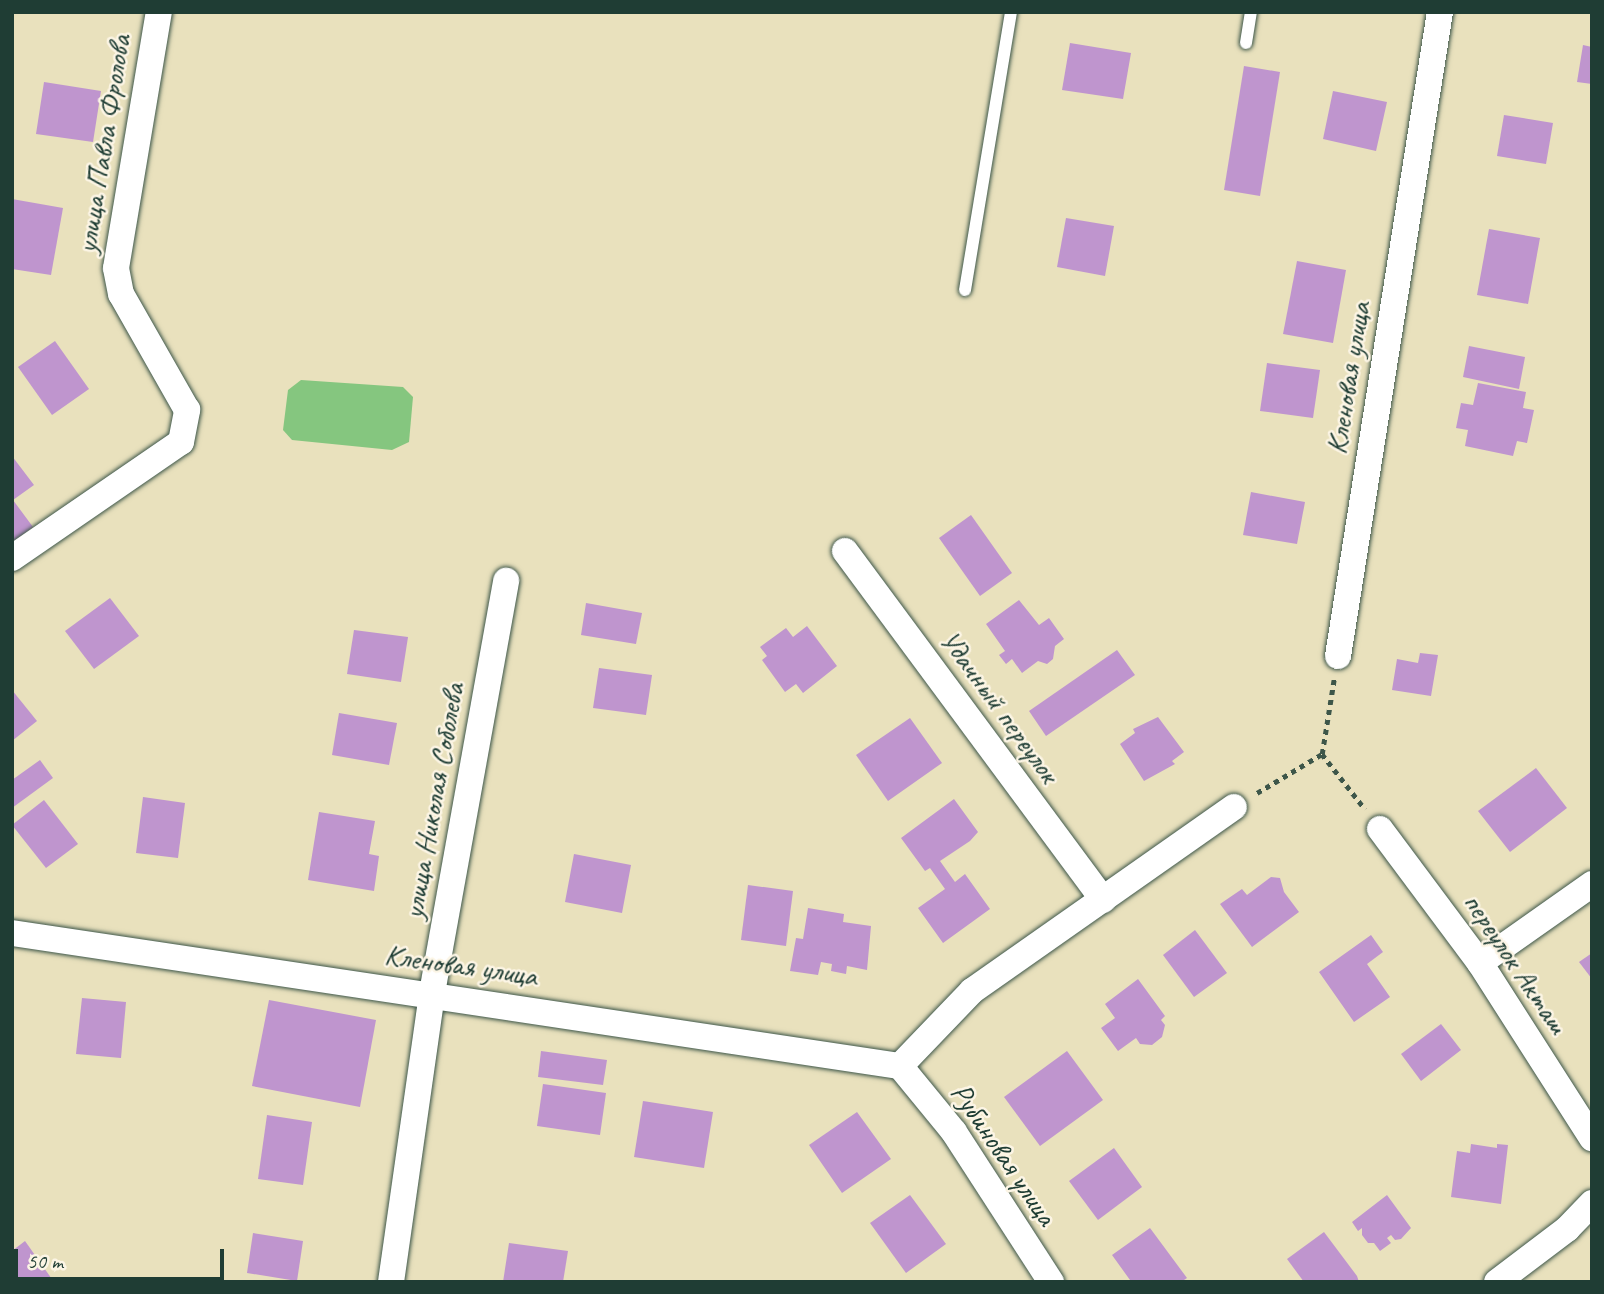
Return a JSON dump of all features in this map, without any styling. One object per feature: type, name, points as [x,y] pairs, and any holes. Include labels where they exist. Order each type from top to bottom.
[{"type":"street","name":"улица Павла Фролова","points":[[12,558],[181,442],[187,410],[121,294],[116,268],[159,12]]},
{"type":"street","name":"Кленовая улица","points":[[1338,656],[1440,12]]},
{"type":"street","name":"Удачный переулок","points":[[845,551],[1102,900]]},
{"type":"street","name":"улица Николая Соболева","points":[[391,1282],[432,993],[506,581]]},
{"type":"street","points":[[900,1066],[972,991],[1234,807]]},
{"type":"street","name":"переулок Акташ","points":[[1380,829],[1480,963],[1592,1138]]},
{"type":"street","points":[[1480,963],[1592,884]]},
{"type":"street","name":"Кленовая улица","points":[[12,933],[29,938],[432,993],[900,1066]]},
{"type":"street","name":"Рубиновая улица","points":[[900,1066],[954,1132],[1041,1278]]},
{"type":"street","points":[[1497,1282],[1567,1229],[1592,1203]]},
{"type":"lane","points":[[965,290],[1011,12]]},
{"type":"lane","points":[[1246,43],[1251,12]]},
{"type":"path","points":[[1338,656],[1322,754],[1380,829]]},
{"type":"path","points":[[1234,807],[1322,754]]},
{"type":"green space","points":[[301,380],[403,387],[413,397],[409,442],[392,450],[292,440],[283,430],[288,390]]},
{"type":"building","points":[[1070,43],[1131,53],[1123,99],[1062,90]]},
{"type":"building","points":[[1583,45],[1592,47],[1592,84],[1577,82]]},
{"type":"building","points":[[1244,66],[1280,72],[1260,196],[1224,190]]},
{"type":"building","points":[[44,82],[101,91],[93,142],[36,134]]},
{"type":"building","points":[[1333,91],[1387,102],[1376,151],[1323,139]]},
{"type":"building","points":[[1504,115],[1553,123],[1546,164],[1497,156]]},
{"type":"building","points":[[12,199],[63,208],[51,275],[12,269]]},
{"type":"building","points":[[1066,218],[1114,226],[1105,276],[1057,267]]},
{"type":"building","points":[[1489,229],[1540,238],[1528,304],[1477,295]]},
{"type":"building","points":[[1297,261],[1346,270],[1333,343],[1283,334]]},
{"type":"building","points":[[55,341],[89,389],[52,415],[18,367]]},
{"type":"building","points":[[1469,346],[1525,357],[1519,389],[1463,377]]},
{"type":"building","points":[[1267,363],[1320,370],[1313,418],[1260,411]]},
{"type":"building","points":[[1478,383],[1526,392],[1523,408],[1534,410],[1527,443],[1517,441],[1513,456],[1465,446],[1468,430],[1456,428],[1461,403],[1473,405]]},
{"type":"building","points":[[12,456],[34,485],[13,500],[33,527],[12,542]]},
{"type":"building","points":[[1251,492],[1305,502],[1297,544],[1243,535]]},
{"type":"building","points":[[971,515],[1012,573],[980,596],[939,538]]},
{"type":"building","points":[[110,598],[139,636],[94,669],[65,631]]},
{"type":"building","points":[[1019,600],[1039,625],[1049,618],[1064,639],[1055,646],[1053,659],[1047,664],[1038,661],[1022,673],[1012,659],[1006,664],[999,655],[1005,651],[986,624]]},
{"type":"building","points":[[586,603],[642,613],[636,644],[581,635]]},
{"type":"building","points":[[807,626],[837,666],[803,693],[796,684],[785,692],[762,660],[767,656],[760,647],[786,628],[793,637]]},
{"type":"building","points":[[354,630],[408,637],[401,682],[347,674]]},
{"type":"building","points":[[1117,650],[1135,675],[1046,736],[1029,711]]},
{"type":"building","points":[[1420,653],[1438,655],[1431,696],[1392,690],[1397,659],[1418,663]]},
{"type":"building","points":[[599,668],[652,675],[646,715],[593,708]]},
{"type":"building","points":[[12,690],[37,721],[12,741]]},
{"type":"building","points":[[339,713],[397,723],[389,765],[332,755]]},
{"type":"building","points":[[1158,717],[1184,752],[1172,761],[1175,764],[1144,781],[1120,744],[1135,733],[1133,729]]},
{"type":"building","points":[[910,718],[942,763],[888,801],[856,755]]},
{"type":"building","points":[[40,760],[53,778],[12,808],[12,780]]},
{"type":"building","points":[[1536,768],[1567,808],[1510,852],[1478,811]]},
{"type":"building","points":[[143,797],[185,803],[178,858],[136,853]]},
{"type":"building","points":[[954,799],[978,832],[970,841],[940,861],[955,882],[965,874],[990,909],[943,943],[918,908],[945,889],[930,868],[925,871],[901,838]]},
{"type":"building","points":[[44,800],[78,844],[46,868],[12,825]]},
{"type":"building","points":[[319,812],[375,821],[369,854],[379,856],[374,891],[308,880]]},
{"type":"building","points":[[574,854],[631,865],[622,913],[565,902]]},
{"type":"building","points":[[1271,877],[1280,878],[1284,892],[1299,912],[1252,947],[1220,904],[1242,889],[1247,895]]},
{"type":"building","points":[[748,885],[793,891],[786,946],[741,940]]},
{"type":"building","points":[[808,908],[844,914],[843,922],[871,926],[867,970],[847,966],[846,974],[831,971],[832,964],[821,962],[818,975],[790,971],[796,938],[803,939]]},
{"type":"building","points":[[1195,930],[1227,973],[1194,997],[1163,955]]},
{"type":"building","points":[[1371,935],[1383,952],[1367,964],[1390,997],[1354,1022],[1319,972]]},
{"type":"building","points":[[1592,953],[1592,979],[1579,962]]},
{"type":"building","points":[[1138,979],[1165,1016],[1161,1020],[1165,1025],[1162,1037],[1152,1045],[1140,1044],[1136,1038],[1118,1051],[1101,1028],[1115,1018],[1105,1004]]},
{"type":"building","points":[[82,998],[126,1002],[121,1058],[76,1054]]},
{"type":"building","points":[[269,1000],[376,1020],[360,1107],[252,1086]]},
{"type":"building","points":[[1441,1024],[1461,1050],[1421,1081],[1401,1054]]},
{"type":"building","points":[[541,1051],[607,1060],[603,1085],[538,1077]]},
{"type":"building","points":[[1067,1051],[1103,1100],[1040,1146],[1004,1097]]},
{"type":"building","points":[[543,1084],[606,1093],[600,1135],[537,1126]]},
{"type":"building","points":[[643,1101],[713,1112],[704,1168],[634,1157]]},
{"type":"building","points":[[857,1112],[891,1159],[842,1193],[809,1145]]},
{"type":"building","points":[[267,1115],[312,1122],[303,1185],[258,1179]]},
{"type":"building","points":[[1471,1144],[1497,1148],[1497,1144],[1508,1145],[1501,1204],[1451,1197],[1457,1151],[1470,1153]]},
{"type":"building","points":[[1114,1148],[1142,1187],[1098,1220],[1069,1181]]},
{"type":"building","points":[[910,1195],[946,1244],[906,1273],[870,1223]]},
{"type":"building","points":[[1387,1195],[1411,1228],[1401,1239],[1395,1240],[1391,1235],[1387,1238],[1391,1243],[1380,1251],[1374,1243],[1368,1243],[1362,1235],[1362,1228],[1358,1231],[1352,1222]]},
{"type":"building","points":[[1150,1228],[1187,1278],[1181,1282],[1127,1282],[1130,1280],[1112,1255]]},
{"type":"building","points":[[1324,1232],[1359,1282],[1304,1282],[1287,1259]]},
{"type":"building","points":[[253,1233],[303,1241],[297,1281],[247,1273]]},
{"type":"building","points":[[25,1241],[54,1282],[12,1282],[12,1251]]},
{"type":"building","points":[[509,1243],[568,1251],[563,1282],[503,1282]]}]
